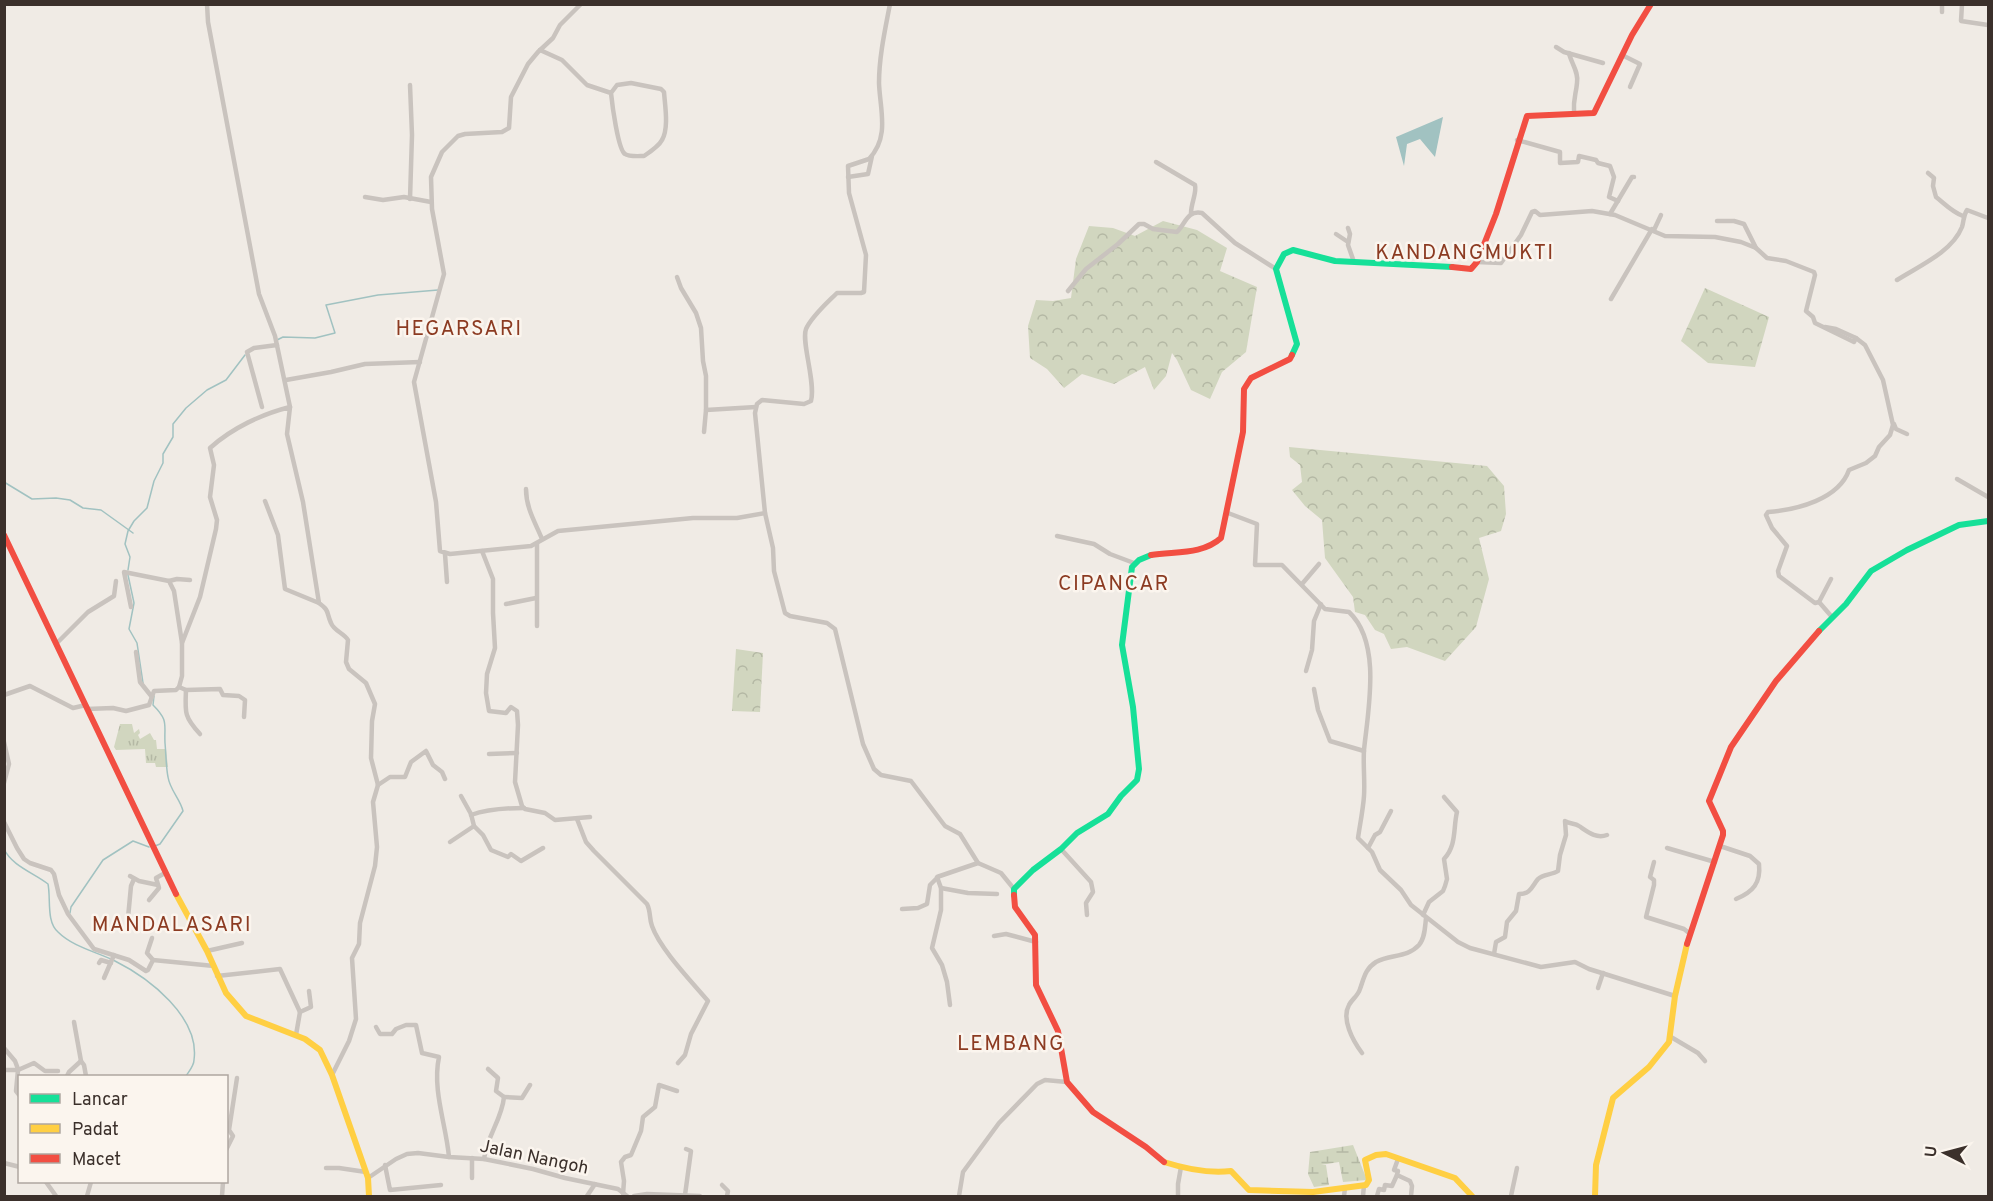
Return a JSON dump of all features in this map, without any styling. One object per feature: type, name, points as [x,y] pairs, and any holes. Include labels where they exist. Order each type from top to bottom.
[{"type":"street","points":[[207,4],[208,22],[259,294],[275,336],[286,380],[290,407],[287,434],[306,518],[319,603]]},
{"type":"street","points":[[581,4],[528,64],[512,97],[509,128],[502,132],[465,134],[452,141],[442,152],[431,177],[431,202],[444,274],[414,389],[435,502],[440,551],[445,554],[537,544],[558,531],[693,518],[737,518],[765,513]]},
{"type":"street","points":[[848,177],[868,174],[872,155],[878,143],[884,117],[879,83],[890,4]]},
{"type":"street","points":[[1276,269],[1284,254],[1293,250],[1335,261],[1418,264],[1471,270],[1477,262],[1496,214],[1520,127],[1527,116],[1596,111],[1622,55],[1651,4]]},
{"type":"street","points":[[1942,4],[1942,12]]},
{"type":"street","points":[[1962,4],[1961,21],[1989,25]]},
{"type":"street","points":[[1556,47],[1603,63]]},
{"type":"street","points":[[540,50],[562,60],[587,86],[611,93]]},
{"type":"street","points":[[1569,53],[1577,76],[1573,98],[1574,113]]},
{"type":"street","points":[[1622,55],[1640,64],[1630,87]]},
{"type":"street","points":[[631,83],[661,89],[664,92],[666,116],[664,138],[644,156],[627,155],[622,151],[614,125],[611,93],[617,85],[631,83]]},
{"type":"street","points":[[410,85],[412,114],[410,199]]},
{"type":"street","points":[[1517,140],[1560,152],[1560,163],[1578,162],[1579,156],[1610,166],[1614,177],[1609,197],[1618,201]]},
{"type":"street","points":[[872,155],[866,161],[848,165],[849,193],[866,255],[864,292],[861,294],[837,293],[807,328],[805,336],[811,378],[811,401],[804,404],[762,400],[756,407],[765,513],[773,548],[774,571],[785,613],[789,616],[826,623],[836,629],[863,744],[874,769],[881,775],[911,782],[945,826],[960,834],[978,863],[1000,873],[1014,889],[1015,907],[1034,932],[1036,985],[1058,1031],[1067,1082],[1104,1121],[1146,1147],[1161,1161],[1215,1173],[1231,1171],[1250,1190],[1314,1194],[1364,1185],[1369,1180],[1366,1158],[1383,1154],[1455,1178],[1472,1197]]},
{"type":"street","points":[[1068,291],[1086,269],[1139,224],[1153,229],[1178,232],[1191,213],[1191,205],[1196,192],[1195,185],[1156,162]]},
{"type":"street","points":[[1928,173],[1934,178],[1936,198],[1949,206],[1953,212],[1963,216]]},
{"type":"street","points":[[1610,214],[1634,177]]},
{"type":"street","points":[[365,197],[383,200],[400,197],[431,202]]},
{"type":"street","points":[[1897,280],[1950,246],[1968,210],[1989,218]]},
{"type":"street","points":[[1477,262],[1501,263],[1521,235],[1532,212],[1535,211],[1540,215],[1592,211],[1610,214],[1670,237],[1721,238],[1741,242],[1756,248],[1767,258],[1786,261],[1814,273],[1806,311],[1819,326],[1854,342],[1856,338],[1865,345],[1883,380],[1896,429],[1907,434]]},
{"type":"street","points":[[1057,536],[1094,544],[1110,554],[1134,563],[1150,556],[1212,547],[1221,538],[1243,432],[1244,389],[1251,378],[1290,359],[1297,344],[1276,269],[1235,243],[1202,213],[1191,213]]},
{"type":"street","points":[[1611,299],[1661,215]]},
{"type":"street","points":[[1717,220],[1744,224],[1756,248]]},
{"type":"street","points":[[1348,228],[1350,234],[1348,242],[1354,262]]},
{"type":"street","points":[[1336,234],[1348,242]]},
{"type":"street","points":[[677,277],[696,313],[701,328],[706,376],[704,432]]},
{"type":"street","points":[[262,407],[248,352],[250,349],[277,344]]},
{"type":"street","points":[[286,380],[365,364],[420,362]]},
{"type":"street","points":[[182,643],[200,597],[216,529],[217,520],[210,497],[214,465],[210,448],[234,430],[262,416],[290,407]]},
{"type":"street","points":[[706,410],[756,407]]},
{"type":"street","points":[[1832,617],[1819,602],[1813,602],[1779,576],[1778,571],[1787,546],[1772,528],[1766,515],[1768,512],[1804,505],[1832,494],[1842,486],[1849,470],[1866,463],[1875,456],[1879,447],[1890,435],[1893,422]]},
{"type":"street","points":[[1957,479],[1989,497]]},
{"type":"street","points":[[526,489],[526,500],[542,539]]},
{"type":"street","points":[[265,501],[278,535],[285,589],[327,608],[332,625],[348,640],[349,645],[345,657],[349,669],[361,678],[374,699],[371,758],[378,785],[373,802],[377,847],[375,866],[360,923],[359,944],[352,958],[356,1018],[349,1041],[332,1075]]},
{"type":"street","points":[[1228,513],[1257,524],[1255,564],[1282,565],[1321,604],[1330,610],[1349,612],[1360,626],[1369,658],[1371,684],[1364,751],[1364,796],[1358,838],[1372,852],[1380,870],[1401,890],[1411,905],[1458,942],[1541,967],[1579,963],[1589,969],[1674,996]]},
{"type":"street","points":[[1595,1197],[1596,1165],[1613,1098],[1649,1067],[1664,1050],[1671,1037],[1674,996],[1689,933],[1715,862],[1723,831],[1713,815],[1709,801],[1731,747],[1776,681],[1846,604],[1871,572],[1907,550],[1959,525],[1989,520]]},
{"type":"street","points":[[4,535],[165,873],[207,951],[226,993],[249,1017],[305,1039],[320,1050],[332,1075],[367,1175],[369,1195]]},
{"type":"street","points":[[537,544],[537,626]]},
{"type":"street","points":[[482,551],[493,579],[495,648],[487,674],[487,704],[489,711],[506,713],[511,707],[517,711],[515,782],[524,808]]},
{"type":"street","points":[[445,554],[447,582]]},
{"type":"street","points":[[1014,889],[1033,870],[1083,829],[1108,814],[1137,780],[1139,769],[1133,707],[1122,645],[1134,563]]},
{"type":"street","points":[[1302,584],[1319,564]]},
{"type":"street","points":[[131,607],[124,575],[127,572],[169,581],[190,580]]},
{"type":"street","points":[[1819,602],[1832,579]]},
{"type":"street","points":[[56,644],[88,612],[114,596],[116,581]]},
{"type":"street","points":[[152,695],[176,690],[182,676],[182,643],[174,591],[169,581]]},
{"type":"street","points":[[506,604],[536,598]]},
{"type":"street","points":[[1306,670],[1312,650],[1314,621],[1321,604]]},
{"type":"street","points":[[136,652],[140,682],[152,695]]},
{"type":"street","points":[[4,695],[30,686],[73,708],[101,707],[126,711],[148,705],[152,695]]},
{"type":"street","points":[[179,687],[186,690],[220,689],[223,695],[239,696],[245,700],[244,717]]},
{"type":"street","points":[[1314,689],[1318,710],[1330,741],[1364,751]]},
{"type":"street","points":[[186,690],[186,715],[189,723],[200,734]]},
{"type":"street","points":[[4,742],[9,764],[4,783]]},
{"type":"street","points":[[378,785],[390,777],[405,777],[411,762],[426,750],[433,765],[446,779]]},
{"type":"street","points":[[489,754],[517,753]]},
{"type":"street","points":[[461,796],[474,826],[491,850],[508,856],[511,854],[521,861],[543,848]]},
{"type":"street","points":[[1362,1053],[1350,1032],[1348,1006],[1360,990],[1368,968],[1383,959],[1409,954],[1420,945],[1429,902],[1443,891],[1445,886],[1447,879],[1444,859],[1449,854],[1454,839],[1457,812],[1444,797]]},
{"type":"street","points":[[471,815],[501,808],[524,808],[545,813],[555,820],[590,817]]},
{"type":"street","points":[[1368,848],[1391,811]]},
{"type":"street","points":[[577,819],[586,842],[594,852],[647,904],[651,912],[652,927],[662,945],[708,1001],[691,1034],[685,1055],[678,1063]]},
{"type":"street","points":[[1494,954],[1496,942],[1505,937],[1508,922],[1516,911],[1519,894],[1524,894],[1533,888],[1541,876],[1558,871],[1566,835],[1565,821],[1578,825],[1582,830],[1599,837],[1607,835]]},
{"type":"street","points":[[4,822],[24,859],[51,870],[54,874],[59,895],[67,912],[91,946],[112,960]]},
{"type":"street","points":[[450,842],[474,826]]},
{"type":"street","points":[[1720,846],[1750,856],[1759,864],[1759,879],[1755,887],[1748,894],[1736,899]]},
{"type":"street","points":[[1667,848],[1715,862]]},
{"type":"street","points":[[1061,849],[1091,882],[1093,892],[1086,903],[1087,915]]},
{"type":"street","points":[[1654,862],[1650,877],[1654,880],[1654,885],[1646,917],[1684,929],[1689,933]]},
{"type":"street","points":[[902,909],[918,908],[927,904],[930,885],[938,876],[978,863]]},
{"type":"street","points":[[149,900],[158,891],[156,878],[165,873]]},
{"type":"street","points":[[128,918],[132,878],[158,885]]},
{"type":"street","points":[[936,879],[941,888],[941,910],[932,948],[942,965],[950,1005]]},
{"type":"street","points":[[941,888],[968,893],[996,894]]},
{"type":"street","points":[[994,936],[1006,934],[1036,942]]},
{"type":"street","points":[[152,938],[147,953],[153,960],[214,966]]},
{"type":"street","points":[[207,951],[242,943]]},
{"type":"street","points":[[99,963],[102,960],[129,960],[144,971],[148,970],[153,960]]},
{"type":"street","points":[[104,978],[112,960]]},
{"type":"street","points":[[217,976],[280,969],[300,1012],[296,1035]]},
{"type":"street","points":[[1598,988],[1603,973]]},
{"type":"street","points":[[300,1012],[311,1009],[309,991]]},
{"type":"street","points":[[74,1022],[86,1075]]},
{"type":"street","points":[[376,1027],[380,1034],[390,1034],[406,1025],[414,1024],[422,1053],[439,1057],[436,1072],[449,1158]]},
{"type":"street","points":[[1671,1037],[1706,1060]]},
{"type":"street","points":[[4,1048],[15,1060],[18,1069],[16,1090],[18,1093]]},
{"type":"street","points":[[68,1075],[81,1061]]},
{"type":"street","points":[[4,1070],[18,1069],[34,1063],[45,1071],[58,1071]]},
{"type":"street","points":[[488,1069],[498,1078],[497,1093],[504,1096],[522,1098],[530,1085]]},
{"type":"street","points":[[228,1146],[233,1136],[229,1130],[237,1078]]},
{"type":"street","points":[[959,1197],[963,1172],[999,1123],[1037,1084],[1045,1080],[1067,1082]]},
{"type":"street","points":[[625,1195],[621,1162],[625,1157],[632,1155],[641,1131],[643,1117],[655,1106],[658,1085],[677,1091]]},
{"type":"street","points":[[483,1159],[489,1138],[503,1107],[504,1096]]},
{"type":"street","points":[[686,1149],[691,1151],[686,1195]]},
{"type":"street","name":"Jalan Nangoh","points":[[367,1175],[411,1153],[449,1158],[483,1159],[618,1189],[625,1195]]},
{"type":"street","points":[[472,1158],[472,1178]]},
{"type":"street","points":[[1377,1197],[1378,1189],[1383,1190],[1385,1185],[1392,1186],[1398,1171],[1394,1170],[1398,1159]]},
{"type":"street","points":[[385,1165],[390,1190],[441,1185]]},
{"type":"street","points":[[1178,1197],[1181,1167]]},
{"type":"street","points":[[326,1168],[339,1168],[367,1175]]},
{"type":"street","points":[[1511,1197],[1517,1168]]},
{"type":"street","points":[[1397,1175],[1410,1181],[1411,1197]]},
{"type":"street","points":[[47,1183],[56,1197]]},
{"type":"street","points":[[587,1197],[595,1184]]},
{"type":"street","points":[[722,1185],[728,1191],[727,1197]]},
{"type":"street","points":[[1363,1197],[1364,1185]]},
{"type":"street","points":[[1344,1197],[1345,1188]]},
{"type":"street","points":[[634,1197],[647,1194],[700,1196]]},
{"type":"green space","points":[[1163,221],[1197,230],[1227,248],[1220,271],[1257,287],[1246,352],[1222,372],[1210,399],[1191,390],[1172,353],[1166,376],[1154,390],[1145,367],[1114,384],[1082,374],[1064,388],[1047,369],[1030,358],[1028,326],[1036,300],[1053,301],[1071,298],[1076,259],[1089,226],[1113,228],[1135,236]]},
{"type":"green space","points":[[1705,288],[1769,317],[1755,367],[1708,363],[1681,341]]},
{"type":"green space","points":[[1289,447],[1487,466],[1504,486],[1506,514],[1501,531],[1479,538],[1489,579],[1476,627],[1445,661],[1407,647],[1391,649],[1384,634],[1375,630],[1365,615],[1355,612],[1353,597],[1325,558],[1322,520],[1305,506],[1292,490],[1302,482],[1300,465],[1290,457]]},
{"type":"green space","points":[[736,649],[763,653],[760,712],[732,711]]},
{"type":"green space","points":[[120,724],[132,724],[134,733],[139,729],[140,739],[150,733],[156,740],[157,749],[166,749],[168,767],[156,767],[155,763],[146,763],[145,749],[116,750],[114,747]]},
{"type":"green space","points":[[1353,1145],[1367,1180],[1343,1182],[1339,1162],[1321,1165],[1326,1165],[1329,1185],[1314,1187],[1308,1174],[1310,1152]]},
{"type":"water","points":[[1443,117],[1435,157],[1420,139],[1407,144],[1404,166],[1396,137]]},
{"type":"waterway","points":[[277,340],[283,337],[315,338],[335,333],[326,305],[378,295],[438,290]]},
{"type":"waterway","points":[[128,570],[130,557],[125,544],[128,531],[147,508],[154,481],[163,463],[163,454],[173,437],[173,424],[186,408],[207,390],[226,380],[245,355]]},
{"type":"waterway","points":[[4,482],[32,499],[70,500],[83,508],[101,510],[133,533]]},
{"type":"waterway","points":[[128,575],[134,603],[129,629],[137,643],[143,683]]},
{"type":"waterway","points":[[154,696],[153,705],[165,723],[166,765],[169,782],[183,811],[160,844],[155,846]]},
{"type":"waterway","points":[[70,913],[71,907],[103,860],[133,841],[149,847]]},
{"type":"waterway","points":[[4,849],[18,865],[48,884],[50,916],[58,932],[71,942],[128,968],[157,988],[181,1014],[194,1044],[194,1062],[187,1075]]},
{"type":"waterway","points":[[318,1196],[323,1196]]},
{"type":"traffic: fast","points":[[1292,355],[1297,344],[1276,269],[1284,254],[1293,250],[1335,261],[1452,267]]},
{"type":"traffic: fast","points":[[1819,631],[1846,604],[1871,571],[1907,550],[1959,525],[1988,521]]},
{"type":"traffic: fast","points":[[1014,895],[1014,889],[1033,870],[1061,849],[1077,833],[1108,814],[1137,780],[1139,769],[1133,707],[1122,645],[1132,567],[1139,560],[1151,555]]},
{"type":"traffic: slow","points":[[176,894],[207,951],[226,993],[246,1016],[305,1039],[320,1050],[332,1075],[368,1178],[369,1196]]},
{"type":"traffic: slow","points":[[1595,1196],[1596,1165],[1613,1098],[1649,1067],[1669,1042],[1675,996],[1687,944]]},
{"type":"traffic: slow","points":[[1164,1162],[1197,1170],[1231,1171],[1249,1190],[1313,1192],[1366,1185],[1369,1180],[1365,1160],[1386,1154],[1455,1178],[1472,1196]]},
{"type":"traffic: jam","points":[[1452,267],[1471,269],[1477,262],[1496,214],[1527,116],[1594,113],[1632,35],[1651,4]]},
{"type":"traffic: jam","points":[[1151,555],[1197,550],[1221,538],[1243,432],[1244,389],[1251,378],[1290,359],[1292,355]]},
{"type":"traffic: jam","points":[[4,535],[176,894]]},
{"type":"traffic: jam","points":[[1687,944],[1723,835],[1709,801],[1731,747],[1776,681],[1819,631]]},
{"type":"traffic: jam","points":[[1014,895],[1015,907],[1035,935],[1036,985],[1058,1031],[1067,1082],[1093,1112],[1146,1147],[1164,1162]]},
{"type":"district","name":"KANDANGMUKTI","points":[[1465,253]]},
{"type":"district","name":"HEGARSARI","points":[[459,329]]},
{"type":"district","name":"CIPANCAR","points":[[1114,584]]},
{"type":"district","name":"MANDALASARI","points":[[172,925]]},
{"type":"district","name":"LEMBANG","points":[[1011,1044]]}]
